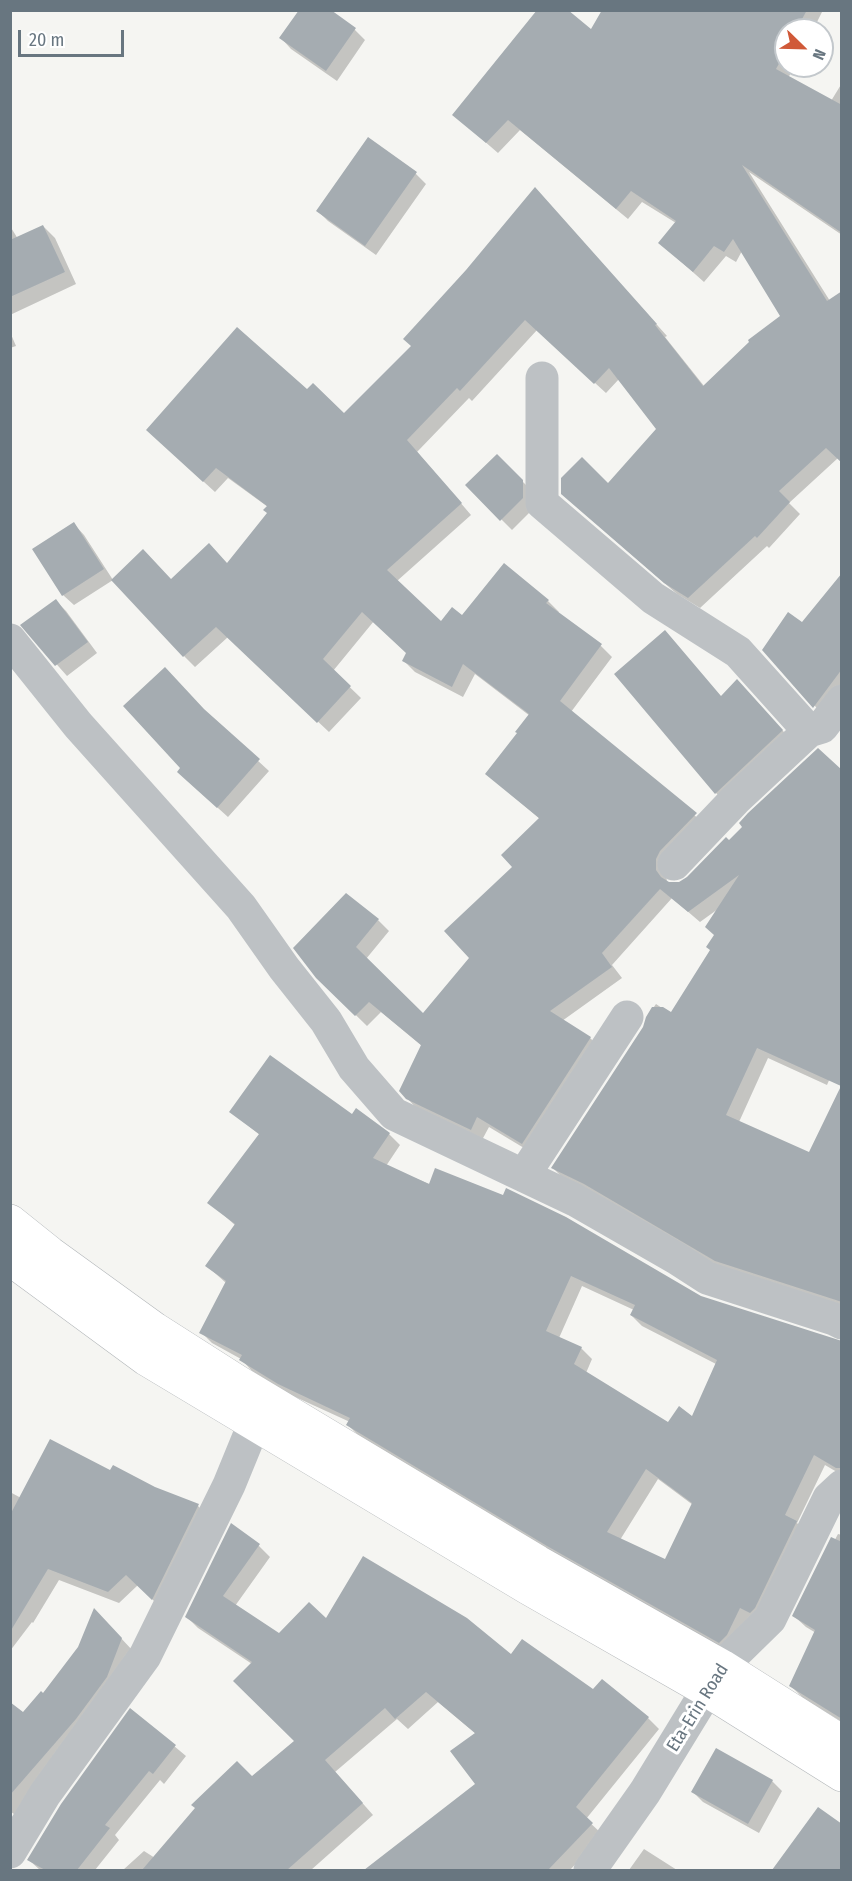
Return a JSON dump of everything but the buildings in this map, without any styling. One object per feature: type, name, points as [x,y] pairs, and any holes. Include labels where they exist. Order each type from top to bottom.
[{"type":"main road","points":[[10,1221],[155,1329],[238,1382],[538,1562],[715,1679],[842,1775]]},
{"type":"main road","points":[[10,1259],[147,1359],[528,1588],[842,1742]]},
{"type":"street","points":[[542,378],[542,503],[653,598],[738,652],[809,731]]},
{"type":"street","points":[[10,640],[78,725],[240,907],[326,1021],[354,1068],[394,1114],[575,1200],[707,1278],[842,1323]]},
{"type":"street","points":[[674,864],[735,800],[809,731],[822,728],[842,701]]},
{"type":"street","points":[[524,1175],[627,1017]]},
{"type":"street","points":[[10,1852],[45,1794],[146,1656],[229,1485],[254,1424]]},
{"type":"street","name":"Eta-Erin Road","points":[[590,1870],[645,1792],[715,1679],[770,1619],[830,1498],[842,1486]]}]
